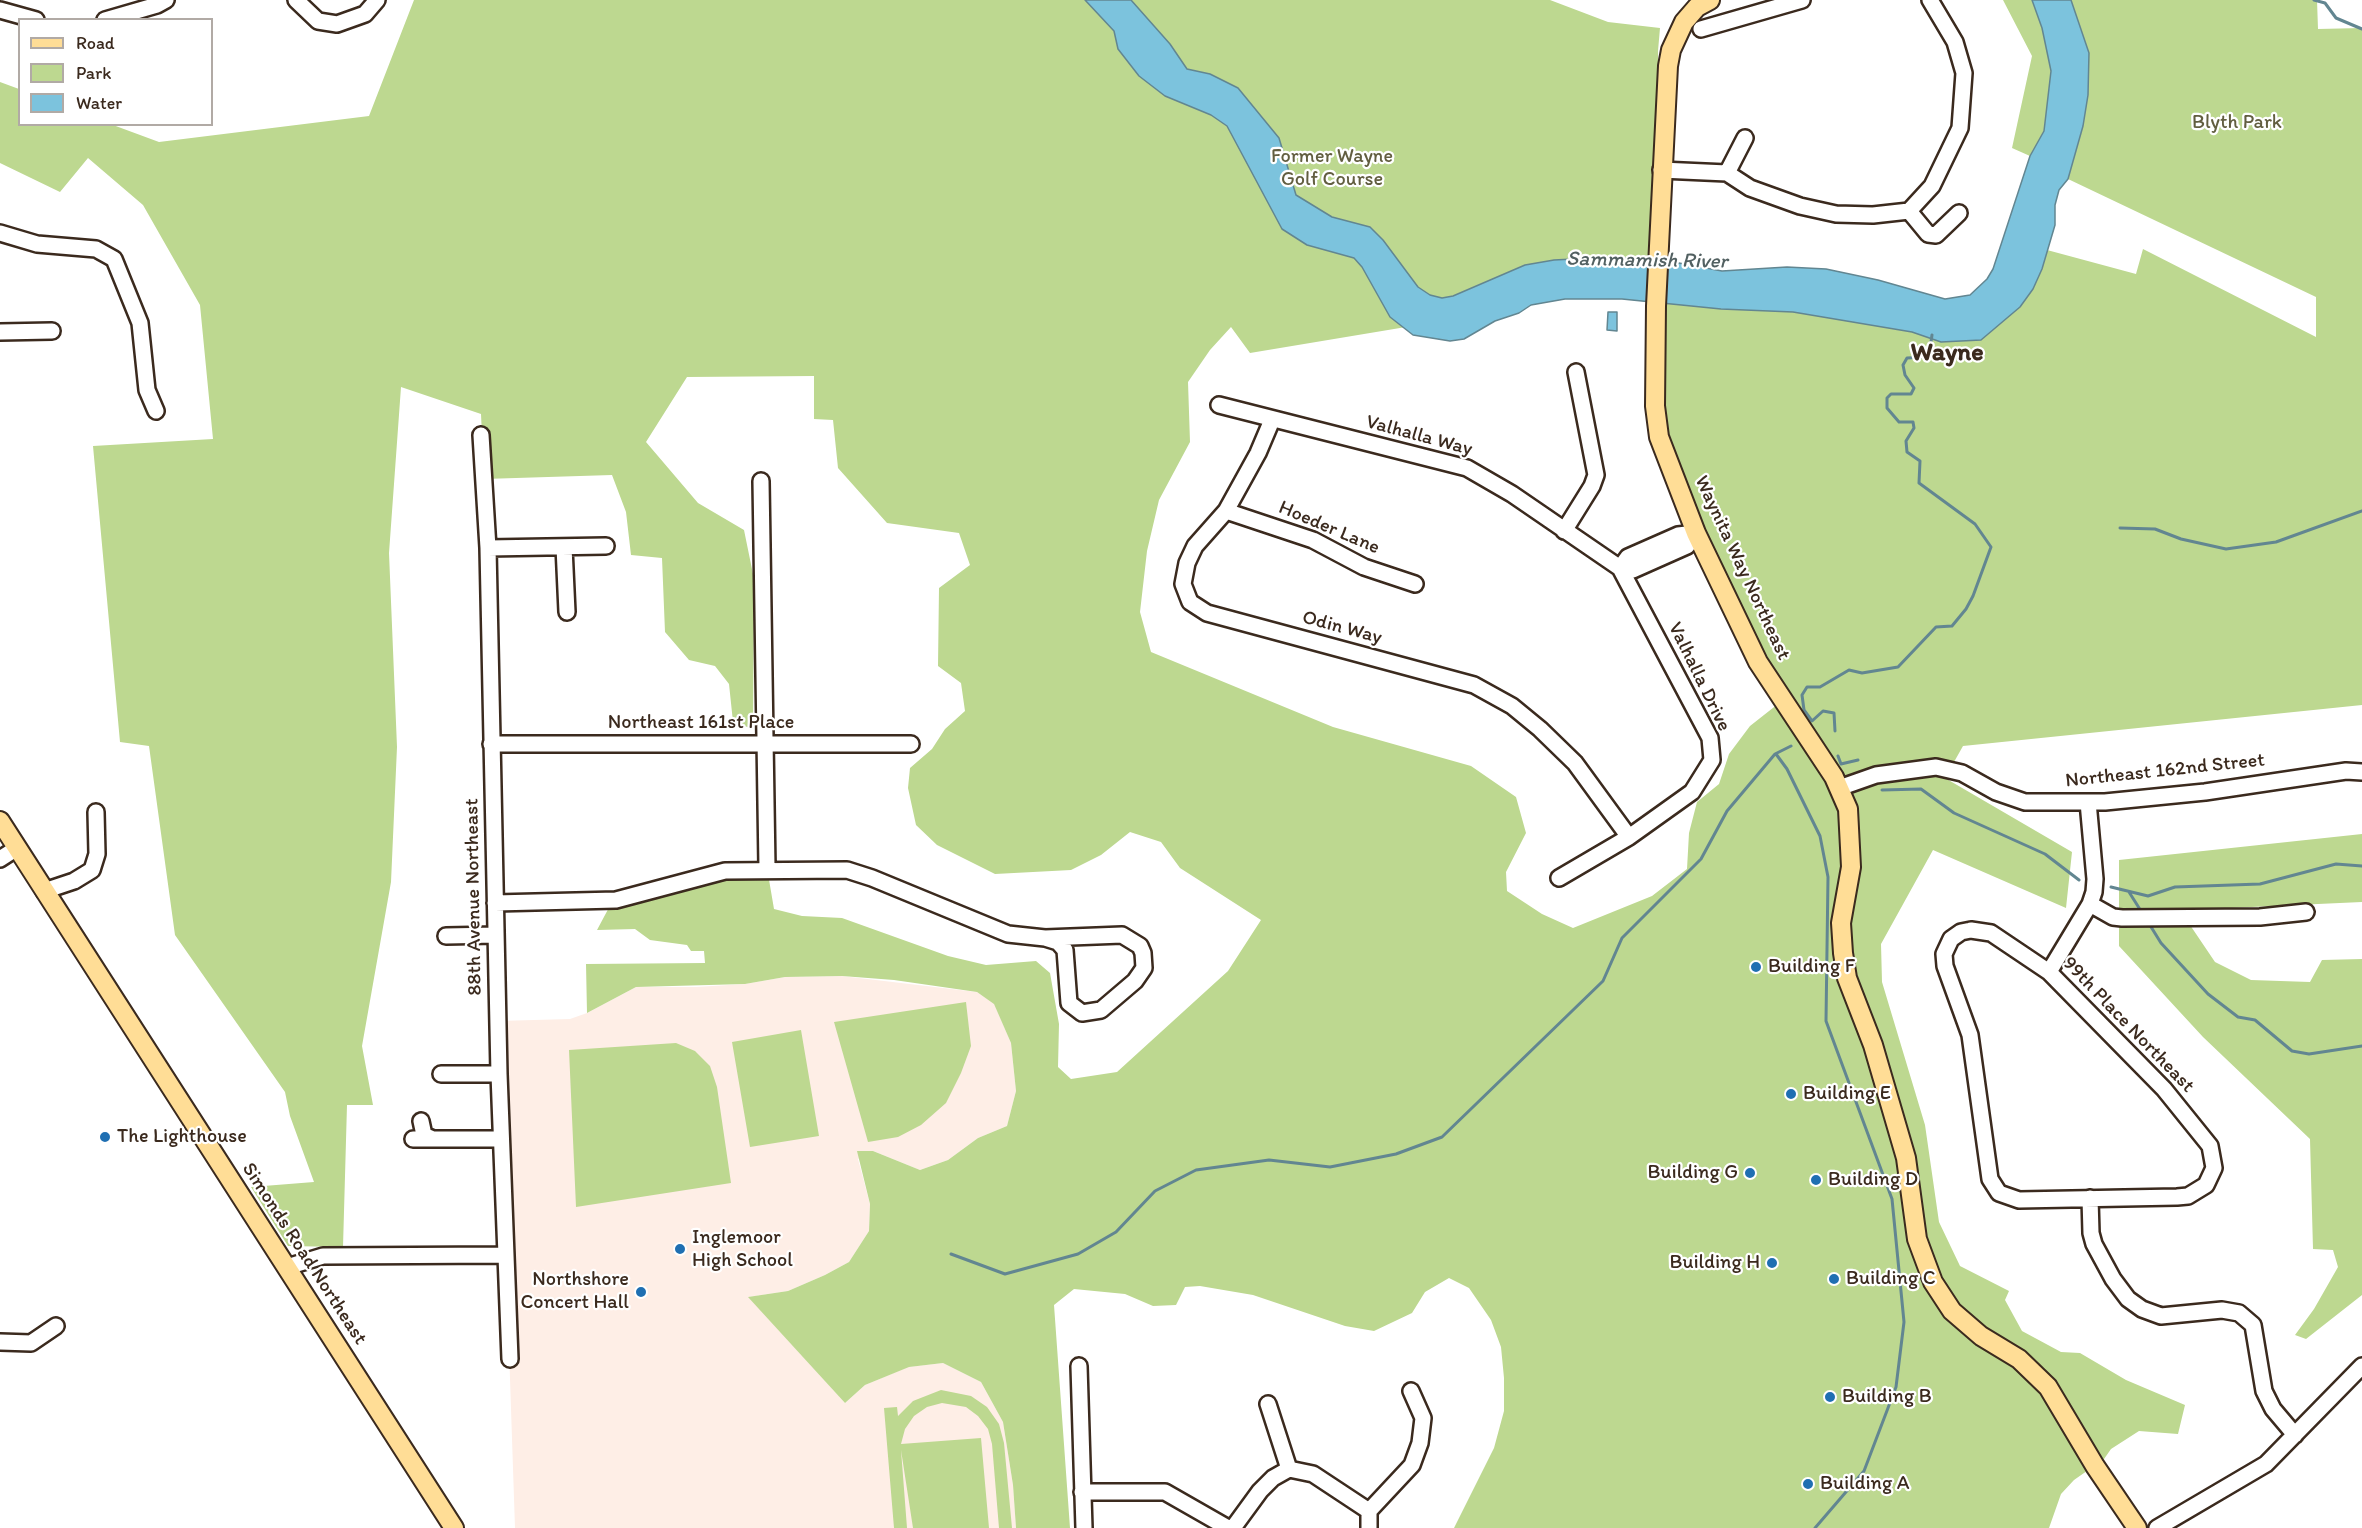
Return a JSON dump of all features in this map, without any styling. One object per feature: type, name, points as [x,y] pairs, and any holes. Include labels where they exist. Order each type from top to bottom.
[{"type":"main road","name":"Waynita Way Northeast","points":[[1710,0],[1697,7],[1684,22],[1671,50],[1661,170],[1658,249],[1655,406],[1659,437],[1696,534],[1758,662],[1839,788],[1848,809],[1851,867],[1842,923],[1847,978],[1873,1045],[1906,1158],[1913,1219],[1922,1256],[1933,1282],[1952,1311],[1981,1336],[2019,1359],[2048,1387],[2095,1466],[2137,1528]]},
{"type":"main road","name":"Simonds Road Northeast","points":[[0,821],[454,1528]]},
{"type":"street","points":[[296,0],[318,21],[337,24],[365,14],[377,0]]},
{"type":"street","points":[[1701,29],[1802,0]]},
{"type":"street","points":[[1661,170],[1726,173],[1750,188],[1800,206],[1836,214],[1874,216],[1909,211],[1932,186],[1960,128],[1964,73],[1955,42],[1930,0]]},
{"type":"street","points":[[114,18],[162,8]]},
{"type":"street","points":[[0,10],[29,18]]},
{"type":"street","points":[[1726,173],[1745,138]]},
{"type":"street","points":[[1909,211],[1928,234],[1936,236],[1959,213]]},
{"type":"street","points":[[0,233],[37,244],[96,249],[105,252],[120,268],[140,323],[147,390],[156,411]]},
{"type":"street","points":[[0,332],[52,331]]},
{"type":"street","points":[[1564,531],[1592,486],[1596,475],[1576,372]]},
{"type":"street","name":"Valhalla Way","points":[[1219,405],[1467,468],[1512,494],[1620,568]]},
{"type":"street","name":"Odin Way","points":[[1272,420],[1258,453],[1226,511],[1195,546],[1187,563],[1183,584],[1190,602],[1207,613],[1474,685],[1512,706],[1575,763],[1629,837]]},
{"type":"street","name":"88th Avenue Northeast","points":[[481,435],[488,548],[499,1074],[504,1255],[510,1359]]},
{"type":"street","points":[[761,481],[767,744],[767,868]]},
{"type":"street","name":"Hoeder Lane","points":[[1226,511],[1313,540],[1364,567],[1415,584]]},
{"type":"street","points":[[1620,568],[1628,557],[1678,535],[1696,534]]},
{"type":"street","points":[[488,548],[606,546]]},
{"type":"street","points":[[564,547],[567,612]]},
{"type":"street","name":"Valhalla Drive","points":[[1559,878],[1629,837],[1692,792],[1712,760],[1710,738],[1620,568]]},
{"type":"street","name":"Northeast 161st Place","points":[[491,744],[911,744]]},
{"type":"street","name":"Northeast 162nd Street","points":[[1839,788],[1876,775],[1936,766],[1962,773],[1996,792],[2025,802],[2088,802],[2205,792],[2346,771],[2362,772]]},
{"type":"street","points":[[2049,972],[2090,904],[2096,879],[2088,802]]},
{"type":"street","points":[[44,891],[74,881],[92,870],[97,854],[96,812]]},
{"type":"street","points":[[0,860],[17,848]]},
{"type":"street","points":[[495,903],[616,900],[725,870],[767,868],[847,870],[872,878],[1008,934],[1045,938],[1122,934],[1140,946],[1144,968],[1135,981],[1101,1010],[1082,1013],[1069,1003],[1065,950],[1058,942],[1045,938]]},
{"type":"street","points":[[2090,904],[2113,917],[2122,918],[2260,917],[2306,912]]},
{"type":"street","name":"99th Place Northeast","points":[[1965,931],[1991,933],[2049,972],[2164,1089],[2206,1137],[2213,1154],[2214,1168],[2206,1185],[2188,1196],[2019,1200],[1999,1193],[1990,1179],[1970,1035],[1945,966],[1944,954],[1951,939],[1965,931]]},
{"type":"street","points":[[446,936],[496,936]]},
{"type":"street","points":[[441,1074],[499,1074]]},
{"type":"street","points":[[422,1121],[424,1135],[433,1139]]},
{"type":"street","points":[[413,1139],[501,1139]]},
{"type":"street","points":[[2090,1198],[2091,1233],[2094,1244],[2113,1279],[2128,1299],[2142,1309],[2161,1316],[2222,1310],[2239,1313],[2253,1325],[2264,1391],[2273,1409],[2295,1435]]},
{"type":"street","points":[[287,1268],[308,1259],[323,1256],[504,1255]]},
{"type":"street","points":[[0,1342],[31,1343],[56,1326]]},
{"type":"street","points":[[1079,1366],[1084,1528]]},
{"type":"street","points":[[2157,1528],[2266,1464],[2362,1366]]},
{"type":"street","points":[[1369,1528],[1369,1511],[1412,1465],[1420,1443],[1423,1418],[1412,1391]]},
{"type":"street","points":[[1268,1404],[1289,1469]]},
{"type":"street","points":[[1233,1528],[1260,1491],[1273,1478],[1289,1469],[1313,1474],[1369,1511]]},
{"type":"street","points":[[1082,1492],[1165,1492],[1228,1528]]},
{"type":"shaded area","name":"Inglemoor High School","points":[[842,976],[977,992],[994,1003],[1011,1043],[1016,1091],[1007,1126],[978,1138],[948,1160],[920,1170],[873,1151],[858,1159],[870,1204],[869,1231],[849,1262],[788,1291],[749,1297],[845,1403],[865,1385],[908,1367],[943,1363],[981,1382],[1003,1422],[1013,1485],[1016,1528],[515,1528],[498,1021],[570,1019],[587,1013],[636,987],[696,987],[745,984],[785,977]]},
{"type":"green space","points":[[414,0],[1550,0],[1608,22],[1660,28],[1658,51],[1660,281],[1604,283],[1442,321],[1250,353],[1231,327],[1210,350],[1188,382],[1190,442],[1159,500],[1147,551],[1140,612],[1151,652],[1333,727],[1471,766],[1516,797],[1526,833],[1506,872],[1507,891],[1542,914],[1573,928],[1652,896],[1687,869],[1689,833],[1697,802],[1719,784],[1729,754],[1750,726],[1783,700],[1659,437],[1660,283],[1927,308],[1995,301],[2047,250],[2136,274],[2143,249],[2316,337],[2316,297],[2068,179],[2083,126],[2089,53],[2071,0],[2317,0],[2318,29],[2362,28],[2362,705],[1963,746],[1945,778],[2072,852],[2066,908],[1933,850],[1881,944],[1882,982],[1925,1125],[1939,1222],[1960,1266],[2009,1291],[2005,1300],[2022,1331],[2061,1352],[2080,1353],[2126,1380],[2185,1405],[2178,1434],[2139,1431],[2111,1449],[2097,1469],[2094,1466],[2074,1480],[2061,1494],[2049,1528],[1454,1528],[1494,1448],[1504,1411],[1504,1378],[1501,1347],[1491,1320],[1469,1288],[1449,1278],[1425,1292],[1412,1313],[1374,1331],[1345,1326],[1253,1295],[1200,1286],[1185,1287],[1176,1305],[1153,1306],[1125,1294],[1074,1289],[1054,1305],[1070,1528],[1016,1528],[1013,1485],[1003,1422],[981,1382],[943,1363],[909,1367],[865,1385],[845,1403],[748,1297],[788,1291],[849,1262],[869,1231],[870,1204],[857,1151],[873,1151],[920,1170],[948,1160],[978,1138],[1007,1126],[1016,1091],[1011,1043],[994,1004],[977,992],[894,980],[842,976],[785,977],[745,984],[636,987],[587,1013],[586,964],[705,963],[704,951],[691,951],[687,945],[650,940],[635,929],[597,930],[613,900],[767,868],[774,909],[802,916],[842,918],[948,956],[986,965],[1036,961],[1050,973],[1059,1024],[1058,1067],[1071,1079],[1117,1072],[1228,971],[1261,920],[1180,868],[1161,842],[1130,832],[1101,855],[1071,870],[995,874],[937,845],[916,825],[908,788],[910,768],[932,749],[945,729],[965,711],[961,683],[938,666],[939,588],[970,565],[959,533],[887,523],[838,468],[833,420],[814,419],[814,376],[687,377],[646,442],[698,503],[744,530],[754,579],[753,729],[733,722],[729,684],[715,666],[689,660],[665,632],[662,558],[631,555],[626,512],[612,475],[484,479],[481,414],[401,387],[389,553],[397,747],[391,882],[362,1046],[373,1105],[347,1105],[343,1247],[288,1246],[251,1187],[314,1182],[290,1116],[285,1092],[175,935],[149,746],[120,742],[93,446],[213,439],[200,305],[143,205],[88,158],[60,192],[0,163],[0,82],[18,89],[18,126],[116,126],[159,142],[369,116]]},
{"type":"green space","points":[[2003,0],[2032,0],[2042,28],[2051,71],[2044,131],[2030,156],[2012,148],[2032,56]]},
{"type":"green space","points":[[2362,834],[2362,902],[2119,913],[2119,860]]},
{"type":"green space","points":[[2190,925],[2215,962],[2251,980],[2310,982],[2322,960],[2362,959],[2362,1295],[2306,1339],[2295,1335],[2314,1309],[2338,1267],[2333,1250],[2313,1249],[2310,1139],[2203,1037],[2119,946],[2119,927]]},
{"type":"green space","points":[[966,1002],[971,1046],[946,1103],[921,1125],[898,1137],[868,1142],[834,1022]]},
{"type":"green space","points":[[801,1030],[819,1136],[750,1147],[732,1042]]},
{"type":"green space","points":[[676,1043],[695,1051],[710,1066],[717,1087],[731,1183],[576,1207],[569,1050]]},
{"type":"green space","points":[[941,1390],[971,1396],[987,1407],[999,1424],[1004,1443],[1012,1528],[999,1528],[992,1444],[988,1429],[978,1416],[966,1407],[942,1403],[927,1407],[914,1416],[905,1429],[901,1444],[981,1438],[989,1528],[913,1528],[901,1450],[907,1528],[894,1528],[884,1408],[897,1407],[898,1416],[913,1401]]},
{"type":"water","name":"Sammamish River","points":[[1085,0],[1131,0],[1170,44],[1187,69],[1210,74],[1238,88],[1279,138],[1296,195],[1332,217],[1370,227],[1383,240],[1418,287],[1430,295],[1442,298],[1453,296],[1525,265],[1554,260],[1613,257],[1668,261],[1722,271],[1787,267],[1826,269],[1878,280],[1945,299],[1970,295],[1987,279],[1993,269],[2030,156],[2044,131],[2051,71],[2042,28],[2032,0],[2071,0],[2089,53],[2088,95],[2083,126],[2068,179],[2059,190],[2055,205],[2055,225],[2042,269],[2033,289],[2020,307],[1981,340],[1941,342],[1912,332],[1793,312],[1721,309],[1622,299],[1565,299],[1531,305],[1519,313],[1495,321],[1464,339],[1450,341],[1413,335],[1390,317],[1362,267],[1354,258],[1307,245],[1282,229],[1227,126],[1211,115],[1165,96],[1139,76],[1118,49],[1114,31]]},
{"type":"water","points":[[1608,312],[1617,312],[1617,331],[1607,330]]},
{"type":"waterway","points":[[2314,0],[2325,3],[2336,18],[2362,29]]},
{"type":"waterway","points":[[1835,731],[1834,713],[1823,711],[1812,721],[1804,710],[1802,695],[1807,687],[1820,687],[1849,670],[1862,673],[1898,667],[1936,627],[1952,626],[1973,596],[1991,547],[1975,524],[1919,483],[1920,461],[1907,452],[1906,441],[1914,428],[1913,422],[1899,422],[1887,408],[1887,398],[1891,394],[1911,394],[1914,388],[1905,375],[1903,365],[1907,358],[1926,357],[1932,335]]},
{"type":"waterway","points":[[2120,528],[2155,529],[2181,539],[2226,549],[2276,542],[2362,511]]},
{"type":"waterway","points":[[951,1254],[1005,1274],[1078,1254],[1116,1232],[1155,1191],[1196,1170],[1269,1160],[1330,1167],[1396,1154],[1442,1137],[1603,981],[1622,938],[1701,859],[1727,811],[1775,754],[1791,746]]},
{"type":"waterway","points":[[1776,754],[1787,769],[1820,836],[1828,877],[1826,1021],[1892,1199],[1904,1322],[1896,1387],[1864,1471],[1815,1528]]},
{"type":"waterway","points":[[1838,756],[1841,764],[1858,760]]},
{"type":"waterway","points":[[1882,790],[1921,789],[1954,813],[2045,854],[2079,880]]},
{"type":"waterway","points":[[2111,887],[2148,896],[2175,887],[2260,884],[2336,864],[2362,866]]},
{"type":"waterway","points":[[2129,892],[2141,911]]},
{"type":"waterway","points":[[2148,922],[2161,943],[2208,994],[2238,1017],[2255,1020],[2292,1051],[2309,1054],[2362,1046]]},
{"type":"place","name":"Building F","points":[[1756,967]]},
{"type":"place","name":"Building E","points":[[1791,1094]]},
{"type":"place","name":"The Lighthouse","points":[[105,1137]]},
{"type":"place","name":"Building G","points":[[1750,1173]]},
{"type":"place","name":"Building D","points":[[1816,1180]]},
{"type":"place","name":"Inglemoor High School","points":[[680,1249]]},
{"type":"place","name":"Building H","points":[[1772,1263]]},
{"type":"place","name":"Building C","points":[[1834,1279]]},
{"type":"place","name":"Northshore Concert Hall","points":[[641,1292]]},
{"type":"place","name":"Building B","points":[[1830,1397]]},
{"type":"place","name":"Building A","points":[[1808,1484]]},
{"type":"district","name":"Wayne","points":[[1947,353]]},
{"type":"park label","name":"Blyth Park","points":[[2237,123]]},
{"type":"park label","name":"Former Wayne Golf Course","points":[[1332,168]]}]
